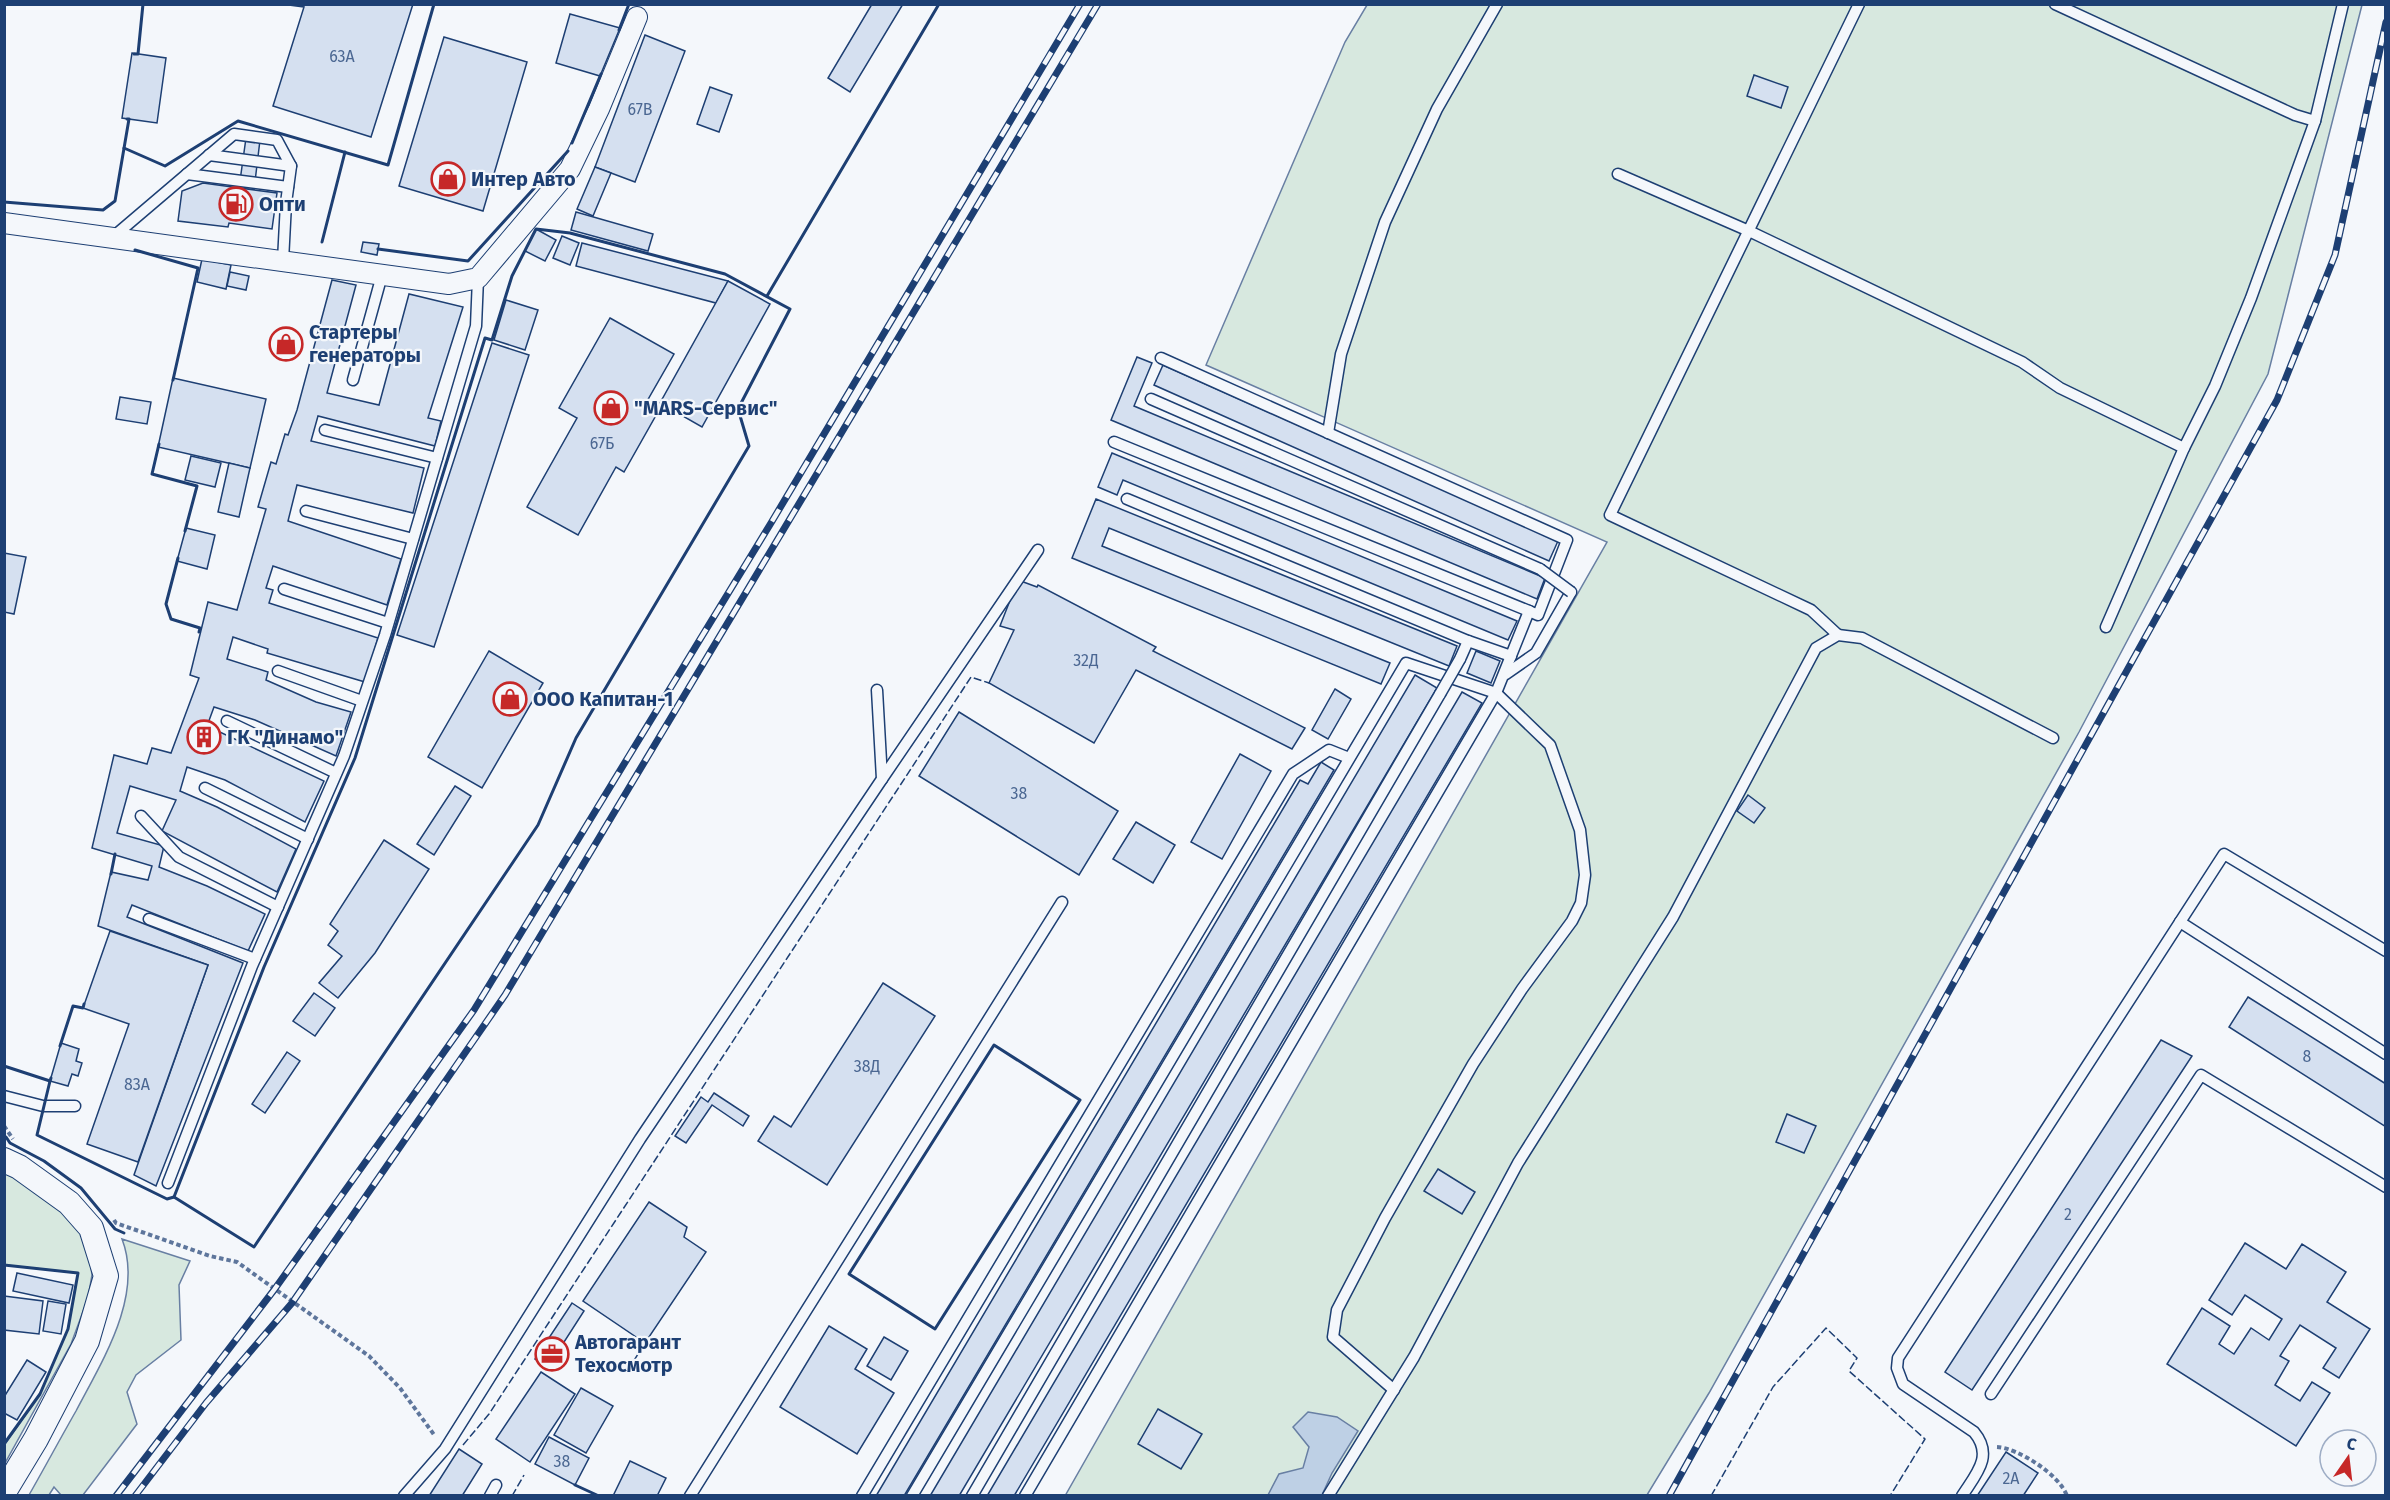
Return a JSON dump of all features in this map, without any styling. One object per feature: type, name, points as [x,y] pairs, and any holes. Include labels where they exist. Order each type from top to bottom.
[{"type":"street","points":[[4,223],[449,284],[478,278],[570,169],[599,108],[637,17]]},
{"type":"street","points":[[4,1492],[36,1439],[87,1341],[106,1276],[91,1228],[69,1203],[19,1167],[10,1151]]},
{"type":"lane","points":[[1328,433],[1341,354],[1385,222],[1437,109],[1497,4]]},
{"type":"lane","points":[[1859,4],[1610,515],[1811,610],[1839,635],[1862,638],[2053,738]]},
{"type":"lane","points":[[2055,4],[2295,115],[2315,121]]},
{"type":"lane","points":[[2106,627],[2184,448],[2215,386],[2251,298],[2315,121],[2343,4]]},
{"type":"lane","points":[[113,237],[234,134],[277,140],[291,166],[283,261]]},
{"type":"lane","points":[[209,155],[291,166]]},
{"type":"lane","points":[[186,174],[288,187]]},
{"type":"lane","points":[[1618,174],[1749,231],[2022,362],[2060,388],[2184,448]]},
{"type":"lane","points":[[353,380],[382,275]]},
{"type":"lane","points":[[168,1183],[255,959],[336,773],[362,701],[388,623],[476,326],[478,278]]},
{"type":"lane","points":[[1114,442],[1539,615],[1567,540],[1161,358]]},
{"type":"lane","points":[[1151,399],[1540,569],[1571,592],[1536,653],[1506,674]]},
{"type":"lane","points":[[325,430],[437,458]]},
{"type":"lane","points":[[1127,499],[1468,641],[1511,656]]},
{"type":"lane","points":[[306,511],[413,539]]},
{"type":"lane","points":[[404,1496],[444,1449],[640,1138],[1038,550]]},
{"type":"lane","points":[[284,589],[388,623]]},
{"type":"lane","points":[[1025,1496],[1496,693],[1506,674],[1529,611]]},
{"type":"lane","points":[[1328,1496],[1414,1357],[1518,1163],[1673,917],[1816,648],[1839,635]]},
{"type":"lane","points":[[972,1496],[1440,694],[1468,641]]},
{"type":"lane","points":[[912,1496],[1406,663],[1496,693],[1550,746],[1580,830],[1585,875],[1581,903],[1572,921],[1522,989],[1473,1064],[1384,1218],[1337,1310],[1333,1336],[1394,1390]]},
{"type":"lane","points":[[278,671],[362,701]]},
{"type":"lane","points":[[877,690],[882,779]]},
{"type":"lane","points":[[227,721],[336,773]]},
{"type":"lane","points":[[862,1496],[1293,774],[1329,750],[1349,758]]},
{"type":"lane","points":[[205,788],[308,839]]},
{"type":"lane","points":[[141,816],[179,857],[278,907]]},
{"type":"lane","points":[[1962,1496],[1978,1470],[1983,1458],[1983,1448],[1974,1432],[1903,1384],[1897,1368],[1898,1358],[2224,854],[2385,951]]},
{"type":"lane","points":[[690,1496],[1062,902]]},
{"type":"lane","points":[[149,918],[255,959]]},
{"type":"lane","points":[[2180,922],[2385,1054]]},
{"type":"lane","points":[[1991,1394],[2201,1075],[2385,1187]]},
{"type":"lane","points":[[4,1096],[43,1106],[75,1106]]},
{"type":"lane","points":[[490,1496],[496,1485]]},
{"type":"path","points":[[4,1126],[10,1151]]},
{"type":"path","points":[[109,1215],[116,1223],[210,1256],[237,1262],[369,1356],[400,1388],[444,1449]]},
{"type":"path","points":[[1983,1448],[2002,1447],[2018,1452],[2057,1478],[2067,1496]]},
{"type":"shaded area","points":[[1367,5],[2362,5],[2268,374],[2079,732],[1709,1393],[1647,1495],[1065,1496],[1607,542],[1206,365],[1345,42]]},
{"type":"shaded area","points":[[5,1170],[53,1203],[81,1231],[90,1259],[92,1275],[88,1298],[71,1344],[5,1463],[5,1444],[40,1394],[68,1329],[78,1273],[5,1265]]},
{"type":"shaded area","points":[[122,1239],[190,1261],[179,1285],[181,1340],[136,1375],[127,1392],[137,1424],[83,1495],[61,1495],[54,1487],[49,1495],[29,1495],[76,1411],[117,1328],[128,1283],[127,1261]]},
{"type":"water","points":[[1308,1412],[1337,1417],[1358,1431],[1332,1473],[1322,1495],[1268,1495],[1279,1474],[1303,1468],[1309,1447],[1293,1427]]},
{"type":"building","points":[[281,4],[413,4],[371,137],[273,106],[304,7]]},
{"type":"building","points":[[872,4],[903,4],[850,92],[828,78]]},
{"type":"building","points":[[570,14],[620,28],[600,76],[556,63]]},
{"type":"building","points":[[645,35],[685,51],[635,182],[595,167]]},
{"type":"building","points":[[444,37],[527,62],[483,211],[399,186]]},
{"type":"building","points":[[132,53],[166,58],[157,123],[122,118]]},
{"type":"building","points":[[1754,75],[1788,87],[1781,108],[1747,96]]},
{"type":"building","points":[[710,87],[732,95],[719,132],[697,124]]},
{"type":"building","points":[[246,138],[260,140],[254,190],[239,188]]},
{"type":"building","points":[[595,167],[611,173],[593,216],[577,209]]},
{"type":"building","points":[[203,183],[277,193],[272,229],[229,223],[228,227],[178,221],[182,191]]},
{"type":"building","points":[[576,212],[653,234],[648,251],[571,230]]},
{"type":"building","points":[[536,229],[556,240],[545,261],[525,251]]},
{"type":"building","points":[[562,236],[579,243],[570,265],[553,258]]},
{"type":"building","points":[[363,242],[379,244],[377,255],[361,252]]},
{"type":"building","points":[[582,243],[728,281],[716,303],[576,266]]},
{"type":"building","points":[[202,259],[231,265],[226,289],[197,282]]},
{"type":"building","points":[[230,272],[249,276],[246,290],[227,286]]},
{"type":"building","name":"ГК \"Динамо\"","points":[[332,280],[356,285],[327,393],[379,405],[409,294],[463,307],[428,418],[441,421],[435,446],[318,416],[311,441],[424,468],[413,513],[297,485],[288,521],[401,559],[387,605],[273,566],[266,588],[273,590],[269,603],[378,638],[365,682],[267,653],[268,649],[233,637],[227,659],[268,672],[266,680],[316,702],[351,712],[336,756],[255,720],[214,707],[207,726],[324,781],[305,822],[225,780],[187,767],[180,791],[217,807],[296,849],[277,892],[162,831],[176,800],[130,786],[117,833],[164,846],[159,867],[207,886],[265,914],[248,951],[132,905],[127,917],[243,963],[156,1186],[134,1175],[208,965],[98,926],[111,872],[148,880],[152,866],[92,848],[114,755],[147,764],[152,748],[171,753],[199,678],[190,675],[208,602],[237,610],[266,509],[258,507],[271,462],[276,464],[285,434],[288,435],[297,410]]},
{"type":"building","points":[[728,281],[770,304],[702,427],[660,403]]},
{"type":"building","points":[[506,300],[538,310],[525,350],[494,340]]},
{"type":"building","points":[[610,318],[674,354],[646,403],[659,410],[624,472],[616,467],[578,535],[527,507],[577,418],[559,408]]},
{"type":"building","points":[[492,343],[529,355],[434,647],[397,635]]},
{"type":"building","points":[[1137,357],[1152,363],[1134,406],[1545,578],[1537,599],[1111,420]]},
{"type":"building","points":[[1163,365],[1558,541],[1549,561],[1154,385]]},
{"type":"building","points":[[173,378],[266,399],[250,468],[158,447]]},
{"type":"building","points":[[120,397],[151,402],[147,424],[116,419]]},
{"type":"building","points":[[1112,453],[1517,621],[1508,640],[1123,480],[1117,495],[1098,487]]},
{"type":"building","points":[[191,456],[221,463],[215,487],[185,480]]},
{"type":"building","points":[[229,463],[250,468],[239,517],[218,512]]},
{"type":"building","points":[[1096,499],[1457,646],[1449,666],[1109,528],[1102,546],[1390,663],[1381,684],[1072,558]]},
{"type":"building","points":[[186,528],[215,535],[207,569],[177,561]]},
{"type":"building","points":[[4,553],[26,557],[14,614],[4,612]]},
{"type":"building","points":[[1018,580],[1037,587],[1038,585],[1156,647],[1153,651],[1305,728],[1292,749],[1136,670],[1094,743],[989,683],[1014,630],[1000,626]]},
{"type":"building","points":[[489,651],[543,683],[482,788],[428,757]]},
{"type":"building","points":[[1476,651],[1500,661],[1491,683],[1467,673]]},
{"type":"building","points":[[1415,675],[1437,688],[959,1496],[930,1496]]},
{"type":"building","points":[[1335,689],[1351,699],[1328,739],[1312,730]]},
{"type":"building","points":[[1462,692],[1482,703],[1014,1496],[987,1496]]},
{"type":"building","points":[[959,712],[1118,811],[1079,875],[919,776]]},
{"type":"building","points":[[1240,754],[1271,771],[1222,859],[1191,842]]},
{"type":"building","points":[[1321,762],[1334,770],[904,1496],[876,1496],[1300,780],[1308,784]]},
{"type":"building","points":[[455,786],[471,796],[434,855],[417,844]]},
{"type":"building","points":[[1748,795],[1765,808],[1754,823],[1737,811]]},
{"type":"building","points":[[1136,822],[1175,845],[1153,883],[1113,859]]},
{"type":"building","points":[[384,840],[429,869],[375,953],[338,998],[319,983],[342,956],[328,945],[338,931],[330,924]]},
{"type":"building","points":[[110,931],[208,965],[138,1162],[87,1144],[129,1024],[83,1008]]},
{"type":"building","points":[[883,983],[935,1016],[827,1185],[758,1141],[774,1116],[791,1127]]},
{"type":"building","points":[[314,993],[335,1008],[315,1036],[293,1021]]},
{"type":"building","points":[[2248,997],[2386,1084],[2386,1127],[2229,1027]]},
{"type":"building","points":[[2161,1040],[2192,1056],[1972,1390],[1945,1372]]},
{"type":"building","points":[[61,1043],[79,1049],[76,1061],[82,1063],[78,1076],[72,1074],[68,1086],[50,1081]]},
{"type":"building","points":[[287,1052],[300,1061],[265,1113],[252,1104]]},
{"type":"building","points":[[714,1093],[749,1116],[743,1126],[712,1105],[686,1143],[675,1136],[701,1097],[708,1102]]},
{"type":"building","points":[[1787,1114],[1816,1126],[1804,1153],[1776,1142]]},
{"type":"building","points":[[1438,1169],[1475,1192],[1462,1214],[1424,1191]]},
{"type":"building","points":[[649,1202],[687,1227],[684,1237],[706,1252],[645,1343],[583,1301]]},
{"type":"building","points":[[2245,1243],[2286,1269],[2302,1244],[2346,1272],[2327,1302],[2370,1329],[2339,1378],[2323,1368],[2336,1348],[2300,1325],[2280,1356],[2289,1361],[2275,1385],[2300,1401],[2312,1382],[2330,1393],[2296,1446],[2167,1364],[2202,1308],[2230,1326],[2219,1344],[2234,1354],[2251,1328],[2269,1340],[2282,1319],[2245,1295],[2232,1315],[2209,1300]]},
{"type":"building","points":[[17,1273],[73,1285],[69,1303],[13,1291]]},
{"type":"building","points":[[4,1296],[43,1301],[39,1334],[4,1330]]},
{"type":"building","points":[[48,1301],[66,1304],[61,1334],[43,1331]]},
{"type":"building","points":[[572,1303],[584,1311],[548,1367],[535,1359]]},
{"type":"building","points":[[829,1326],[867,1349],[855,1369],[894,1393],[857,1454],[780,1407]]},
{"type":"building","points":[[884,1337],[908,1351],[891,1380],[867,1366]]},
{"type":"building","points":[[27,1360],[46,1372],[17,1420],[4,1413],[4,1397]]},
{"type":"building","points":[[541,1372],[575,1394],[530,1462],[496,1439]]},
{"type":"building","points":[[581,1388],[613,1406],[586,1453],[554,1435]]},
{"type":"building","points":[[1158,1409],[1202,1434],[1181,1469],[1138,1444]]},
{"type":"building","points":[[549,1437],[589,1458],[575,1485],[535,1464]]},
{"type":"building","points":[[459,1449],[482,1464],[462,1496],[429,1496]]},
{"type":"building","points":[[2006,1452],[2038,1473],[2023,1496],[1977,1496]]},
{"type":"building","points":[[630,1461],[666,1478],[657,1496],[613,1496]]},
{"type":"railway","points":[[116,1496],[274,1290],[474,1010],[771,523],[1080,4]]},
{"type":"railway","points":[[135,1496],[206,1403],[292,1303],[505,995],[1098,4]]},
{"type":"railway","points":[[1669,1496],[2277,400],[2335,255],[2386,22]]},
{"type":"fence","points":[[463,1445],[489,1414],[971,677],[989,683]]},
{"type":"fence","points":[[1711,1496],[1773,1387],[1826,1328],[1857,1358],[1849,1371],[1925,1439],[1890,1496]]},
{"type":"fence","points":[[628,1370],[645,1343]]},
{"type":"fence","points":[[512,1496],[524,1475]]},
{"type":"wall","points":[[134,54],[138,54],[143,4]]},
{"type":"wall","points":[[124,148],[165,166],[238,121],[388,165],[434,4]]},
{"type":"wall","points":[[619,30],[629,4]]},
{"type":"wall","points":[[767,296],[939,4]]},
{"type":"wall","points":[[572,143],[601,74]]},
{"type":"wall","points":[[4,202],[103,210],[115,201],[129,119],[127,119]]},
{"type":"wall","points":[[378,249],[468,261],[568,151]]},
{"type":"wall","points":[[322,242],[345,152]]},
{"type":"wall","points":[[536,229],[570,233],[725,274],[790,309],[738,409],[749,446],[576,738],[538,825],[254,1247],[174,1197],[264,967],[355,758],[485,338],[492,340],[512,276],[536,229]]},
{"type":"wall","points":[[135,250],[198,268],[173,380]]},
{"type":"wall","points":[[159,444],[152,474],[197,486],[185,531]]},
{"type":"wall","points":[[178,558],[166,604],[171,619],[200,628],[199,632]]},
{"type":"wall","points":[[111,874],[115,854]]},
{"type":"wall","points":[[60,1046],[73,1006],[83,1008],[84,1004]]},
{"type":"wall","points":[[994,1045],[1080,1100],[935,1329],[849,1274],[994,1045]]},
{"type":"wall","points":[[4,1066],[50,1081],[51,1078]]},
{"type":"wall","points":[[50,1081],[37,1135],[167,1199],[174,1197]]},
{"type":"wall","points":[[6,1137],[10,1143],[44,1161],[81,1188],[115,1229],[124,1233]]},
{"type":"wall","points":[[4,1265],[78,1273],[68,1329],[40,1394],[4,1444]]},
{"type":"wall","points":[[575,1485],[599,1496]]},
{"type":"place","name":"Интер Авто","points":[[448,179]]},
{"type":"place","name":"Опти","points":[[236,204]]},
{"type":"place","name":"Стартеры генераторы","points":[[286,344]]},
{"type":"place","name":"\"MARS-Сервис\"","points":[[611,408]]},
{"type":"place","name":"ООО Капитан-1","points":[[510,699]]},
{"type":"place","name":"ГК \"Динамо\"","points":[[204,737]]},
{"type":"place","name":"Автогарант Техосмотр","points":[[552,1354]]}]
